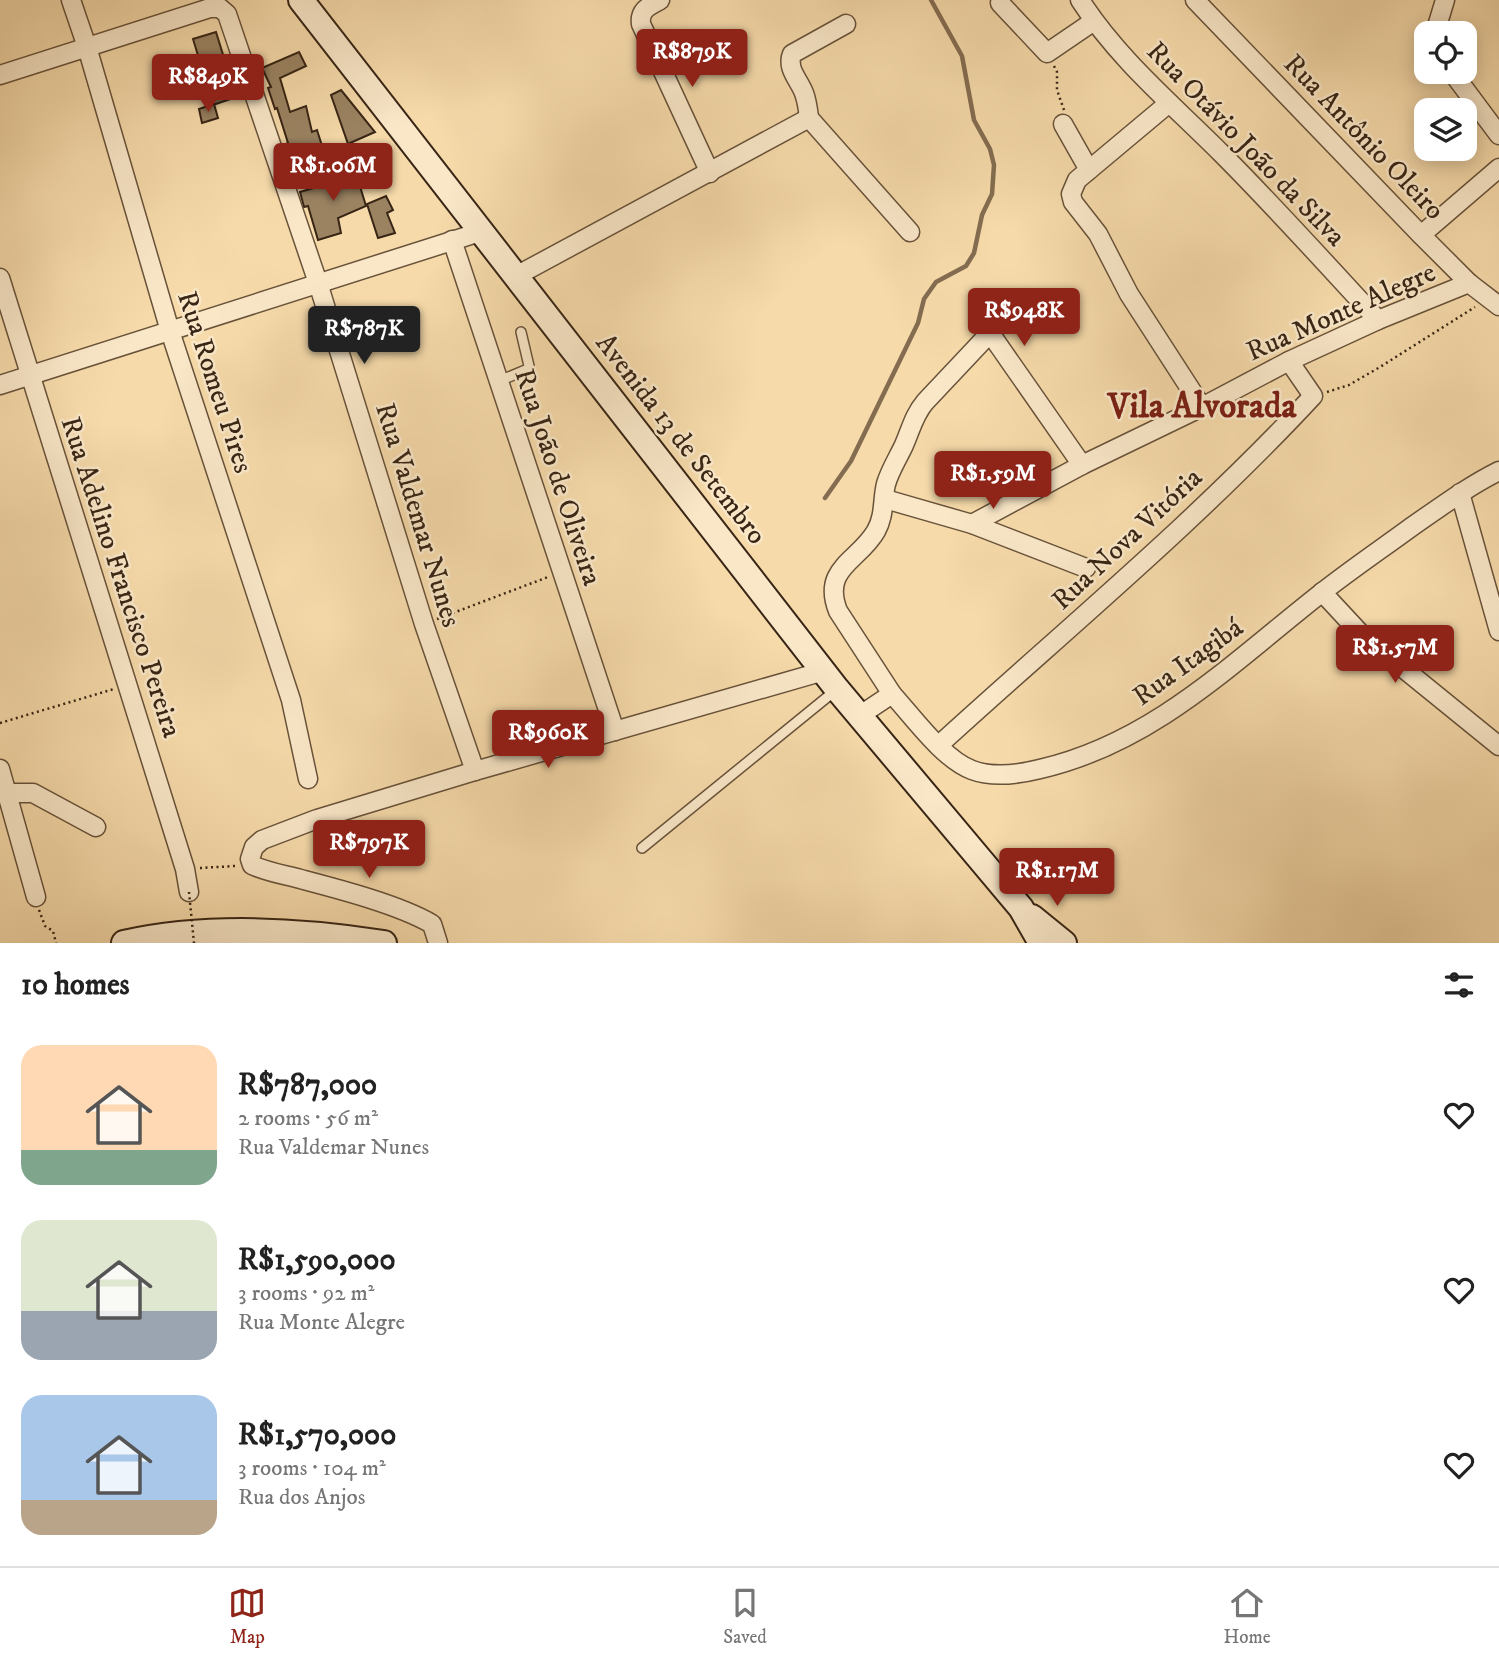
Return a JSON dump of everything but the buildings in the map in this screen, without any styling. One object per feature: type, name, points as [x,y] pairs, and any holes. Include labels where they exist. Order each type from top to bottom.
[{"type":"main road","name":"Avenida 13 de Setembro","points":[[301,0],[830,680],[1021,908],[1041,943]]},
{"type":"main road","name":"Avenida 13 de Setembro","points":[[1021,908],[1064,943]]},
{"type":"main road","points":[[124,943],[167,936],[255,932],[298,933],[384,943]]},
{"type":"street","name":"Rua Romeu Pires","points":[[71,0],[170,331],[291,700],[308,779]]},
{"type":"street","points":[[660,0],[643,10],[641,24],[710,173]]},
{"type":"street","name":"Rua Otávio João da Silva","points":[[1080,0],[1094,22],[1121,54],[1247,179],[1378,320]]},
{"type":"street","name":"Rua Antônio Oleiro","points":[[1195,0],[1420,235],[1469,283],[1495,302]]},
{"type":"street","points":[[1439,21],[1445,0]]},
{"type":"street","points":[[1000,3],[1047,53],[1094,22]]},
{"type":"street","name":"Rua Valdemar Nunes","points":[[87,47],[210,8],[220,8],[227,14],[318,283],[424,624],[475,771]]},
{"type":"street","points":[[846,24],[792,54],[790,66],[805,94],[808,118],[910,232]]},
{"type":"street","points":[[0,75],[87,47]]},
{"type":"street","points":[[1461,84],[1499,135]]},
{"type":"street","points":[[1169,103],[1088,170],[1073,187],[1071,194],[1073,202],[1098,234],[1129,294],[1202,407]]},
{"type":"street","points":[[516,276],[808,118]]},
{"type":"street","points":[[1063,124],[1088,170]]},
{"type":"street","points":[[1420,235],[1499,167]]},
{"type":"street","points":[[0,385],[480,232]]},
{"type":"street","name":"Rua João de Oliveira","points":[[452,240],[615,731]]},
{"type":"street","name":"Rua Adelino Francisco Pereira","points":[[0,278],[185,869],[189,892]]},
{"type":"street","name":"Rua Monte Alegre","points":[[972,524],[1082,465],[1289,361],[1378,320],[1469,283]]},
{"type":"street","name":"Rua Itagibá","points":[[1017,308],[990,333],[916,413],[890,472],[878,529],[837,576],[833,599],[842,618],[892,694],[953,759],[973,770],[993,774],[1027,772],[1068,762],[1135,733],[1177,709],[1322,592],[1460,493],[1499,471]]},
{"type":"street","points":[[990,333],[1082,465]]},
{"type":"street","points":[[1289,361],[1313,396]]},
{"type":"street","name":"Rua Nova Vitória","points":[[939,745],[1123,582],[1277,435],[1313,396]]},
{"type":"street","points":[[1460,493],[1499,631]]},
{"type":"street","points":[[885,499],[972,524],[1086,568]]},
{"type":"street","points":[[1322,592],[1361,634],[1499,746]]},
{"type":"street","points":[[438,943],[432,924],[415,914],[307,881],[264,871],[252,865],[250,859],[254,847],[269,835],[475,771],[615,731],[830,680]]},
{"type":"street","points":[[859,716],[892,694]]},
{"type":"street","points":[[0,769],[36,897]]},
{"type":"street","points":[[7,793],[33,793],[96,827]]},
{"type":"lane","points":[[499,381],[528,369],[521,332]]},
{"type":"lane","points":[[642,848],[830,680]]},
{"type":"path","points":[[1047,53],[1057,72],[1057,90],[1064,107],[1063,124]]},
{"type":"path","points":[[1313,396],[1349,385],[1495,302]]},
{"type":"path","points":[[424,624],[562,570]]},
{"type":"path","points":[[0,723],[128,685]]},
{"type":"path","points":[[185,869],[252,865]]},
{"type":"path","points":[[189,892],[194,943]]},
{"type":"path","points":[[36,897],[45,926],[54,931],[56,943]]},
{"type":"waterway","points":[[825,498],[851,461],[918,323],[924,299],[936,282],[966,266],[974,253],[982,215],[992,194],[994,165],[990,149],[974,120],[962,56],[931,0]]},
{"type":"district","name":"Vila Alvorada","points":[[1202,407]]}]
